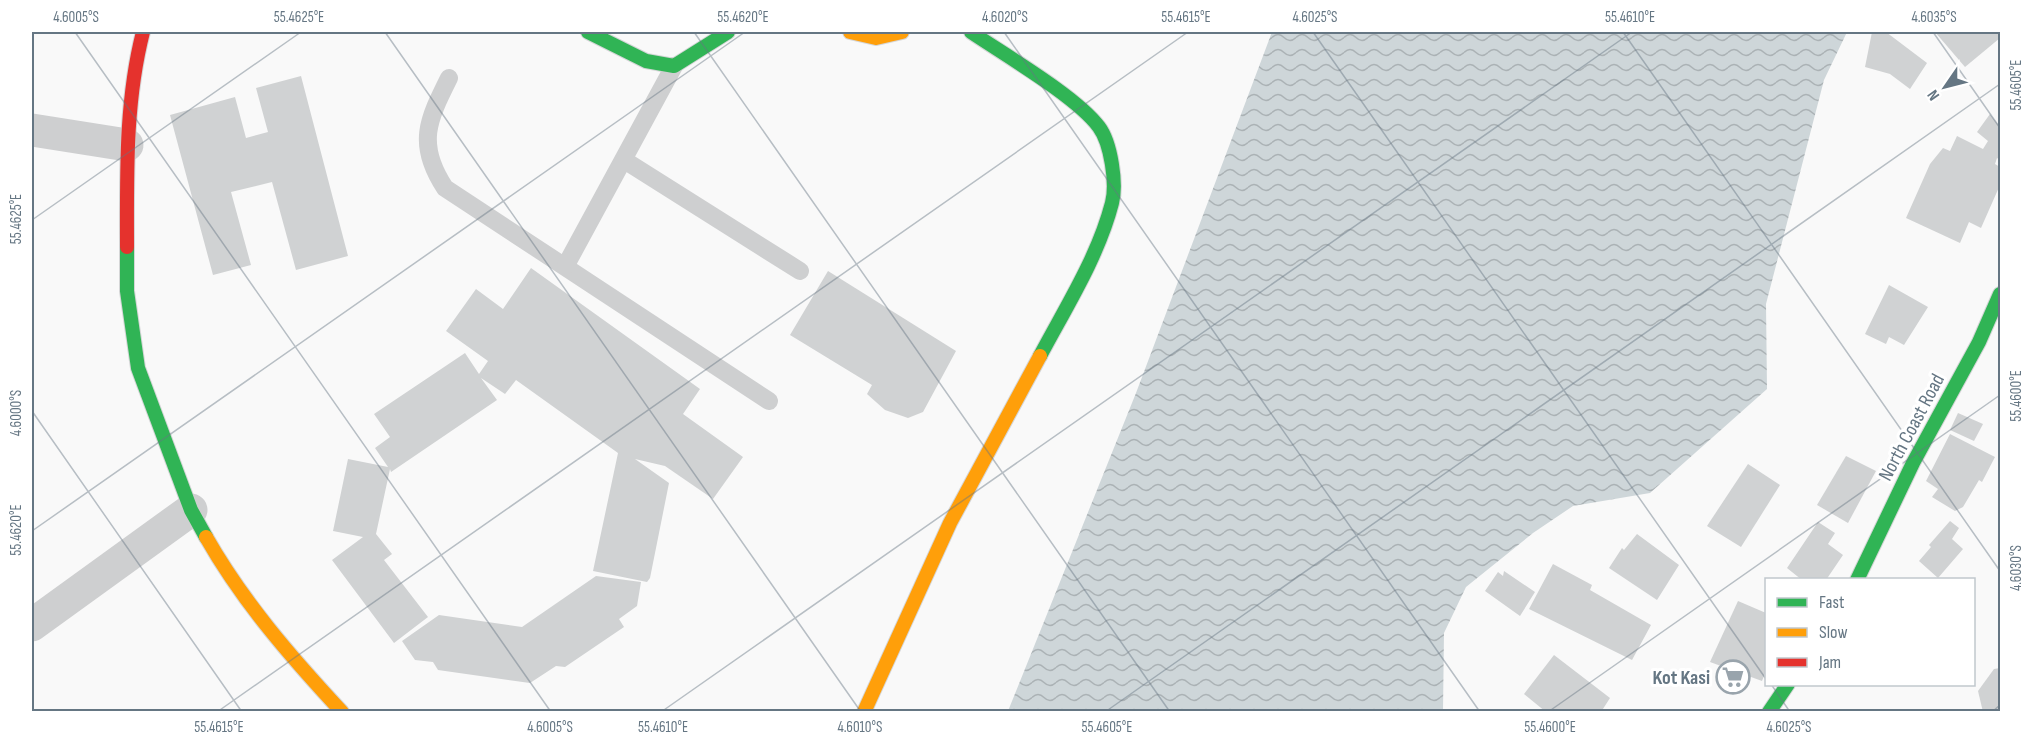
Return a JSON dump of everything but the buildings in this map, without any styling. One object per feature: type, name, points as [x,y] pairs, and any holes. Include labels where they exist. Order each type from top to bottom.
[{"type":"street","points":[[143,32],[137,55],[127,145],[127,291],[138,368],[191,510],[227,574],[275,639],[342,711]]},
{"type":"street","points":[[588,32],[646,61],[674,66],[728,32]]},
{"type":"street","points":[[850,32],[868,38],[882,39],[903,32]]},
{"type":"street","points":[[864,711],[950,523],[1087,267],[1113,201],[1112,159],[1100,128],[1074,104],[987,44],[965,33]]},
{"type":"street","points":[[32,130],[127,145]]},
{"type":"street","name":"North Coast Road","points":[[1857,578],[1913,463],[1979,342],[2001,294]]},
{"type":"street","points":[[32,625],[191,510]]},
{"type":"street","points":[[1769,711],[1787,686]]},
{"type":"lane","points":[[566,265],[674,66]]},
{"type":"lane","points":[[449,78],[430,118],[427,140],[428,157],[444,188],[459,200],[566,265],[770,401]]},
{"type":"lane","points":[[624,160],[800,271]]},
{"type":"water","points":[[1272,32],[1847,32],[1824,80],[1766,304],[1767,389],[1650,493],[1573,506],[1533,533],[1466,587],[1444,633],[1443,711],[1008,711],[1136,393]]},
{"type":"traffic: fast","points":[[588,32],[646,61],[674,66],[728,32]]},
{"type":"traffic: fast","points":[[971,32],[1040,77],[1089,115],[1103,134],[1110,153],[1114,185],[1106,223],[1080,281],[1040,356]]},
{"type":"traffic: fast","points":[[127,247],[127,291],[138,368],[191,510],[206,537]]},
{"type":"traffic: fast","points":[[1858,578],[1913,463],[1979,342],[2000,294]]},
{"type":"traffic: fast","points":[[1769,712],[1787,686]]},
{"type":"traffic: slow","points":[[850,32],[876,38],[902,32]]},
{"type":"traffic: slow","points":[[864,712],[950,523],[1040,356]]},
{"type":"traffic: slow","points":[[206,537],[220,561],[269,628],[342,712]]},
{"type":"traffic: jam","points":[[127,247],[130,112],[143,32]]},
{"type":"place","name":"Kot Kasi","points":[[1733,677]]}]
